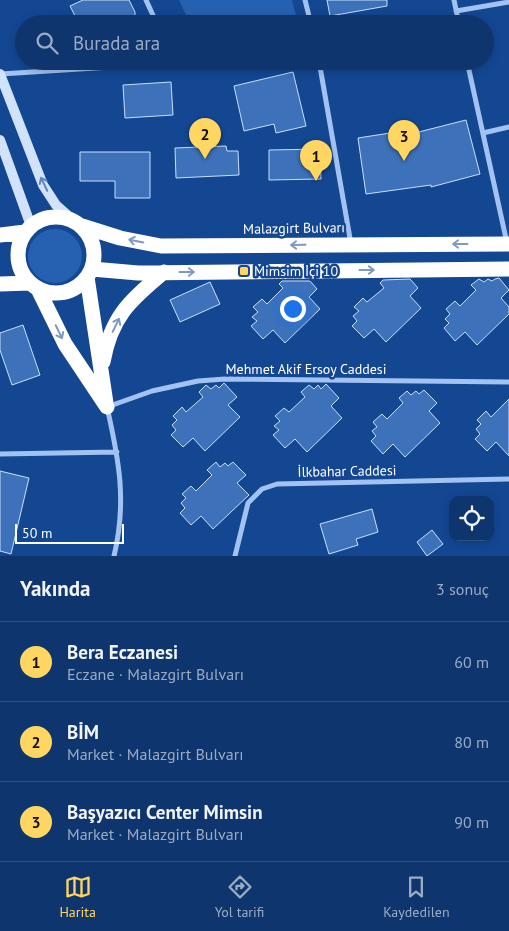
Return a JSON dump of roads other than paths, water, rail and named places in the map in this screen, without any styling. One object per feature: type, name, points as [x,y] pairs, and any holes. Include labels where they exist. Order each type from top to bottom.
[{"type":"highway","points":[[56,216],[78,224],[92,242],[94,251],[89,273],[107,407],[65,344],[34,286],[20,268],[18,250],[28,229],[38,220],[56,216]]},
{"type":"highway","name":"Malazgirt Bulvarı","points":[[78,224],[120,238],[161,246],[508,244]]},
{"type":"highway","points":[[0,235],[28,229]]},
{"type":"highway","points":[[89,273],[509,269]]},
{"type":"highway","points":[[102,371],[110,338],[122,312],[135,296],[164,272]]},
{"type":"highway","points":[[0,284],[34,286],[46,292],[64,292],[81,284],[89,273]]},
{"type":"street","points":[[146,0],[153,15]]},
{"type":"street","points":[[305,0],[309,15]]},
{"type":"street","points":[[454,0],[457,15]]},
{"type":"street","points":[[456,11],[509,2]]},
{"type":"street","points":[[64,70],[0,74],[43,185],[56,206],[78,224]]},
{"type":"street","points":[[321,70],[351,244]]},
{"type":"street","points":[[469,70],[508,244]]},
{"type":"street","points":[[483,132],[509,128]]},
{"type":"street","points":[[0,140],[28,229]]},
{"type":"street","name":"Mehmet Akif Ersoy Caddesi","points":[[107,407],[152,391],[198,381],[225,379],[509,382]]},
{"type":"street","points":[[107,407],[117,452],[121,487],[121,511],[114,556]]},
{"type":"street","points":[[0,454],[117,452]]},
{"type":"street","name":"İlkbahar Caddesi","points":[[235,556],[248,503],[256,493],[269,486],[285,483],[509,479]]},
{"type":"place","name":"BİM","points":[[205,159]]},
{"type":"place","name":"Başyazıcı Center Mimsin","points":[[404,161]]},
{"type":"place","name":"Bera Eczanesi","points":[[316,181]]},
{"type":"place","name":"Mimsim İçi 10","points":[[244,271]]}]
